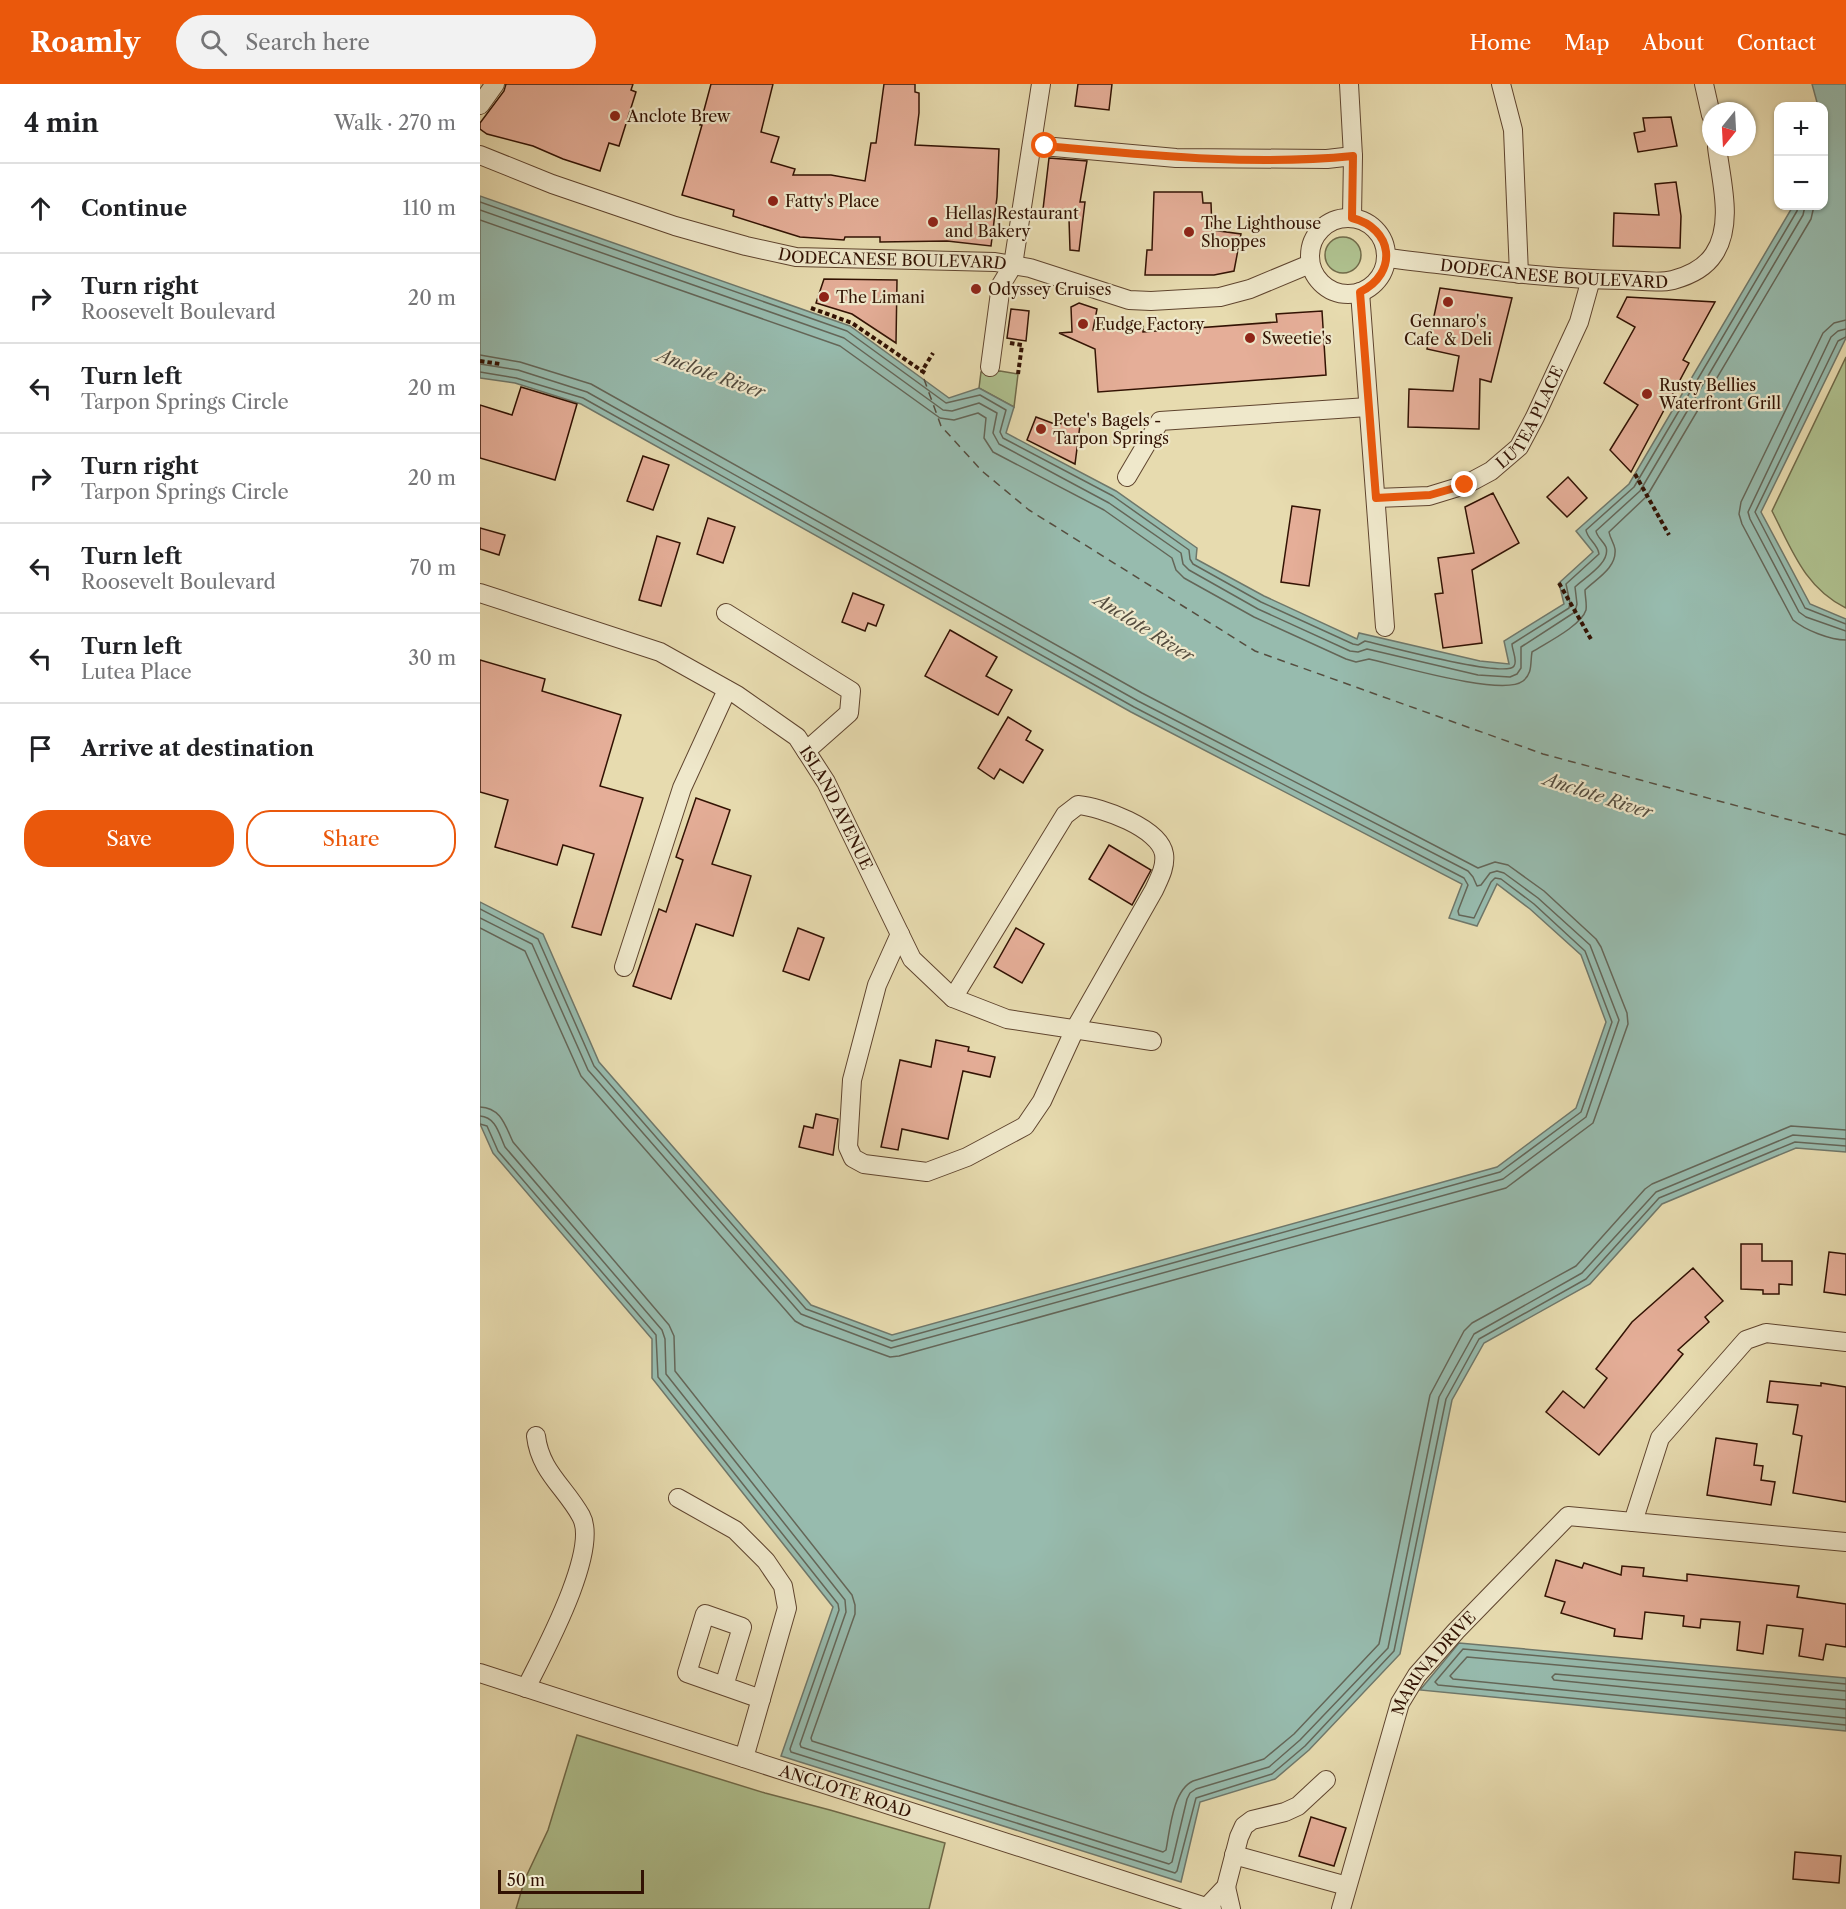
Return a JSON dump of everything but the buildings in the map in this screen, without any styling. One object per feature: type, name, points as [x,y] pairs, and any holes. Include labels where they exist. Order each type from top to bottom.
[{"type":"street","points":[[480,105],[495,84]]},
{"type":"street","points":[[990,367],[1001,285],[1013,265],[1041,84]]},
{"type":"street","points":[[1349,84],[1353,156],[1352,218]]},
{"type":"street","points":[[1501,84],[1513,130],[1519,273]]},
{"type":"street","points":[[1704,84],[1708,102]]},
{"type":"street","points":[[1032,145],[1176,158],[1327,159],[1353,156]]},
{"type":"street","name":"DODECANESE BOULEVARD","points":[[480,155],[552,184],[675,226],[796,257],[1013,265],[1030,268],[1106,294],[1129,300],[1151,301],[1220,297],[1250,289],[1310,264]]},
{"type":"street","name":"DODECANESE BOULEVARD","points":[[1387,258],[1591,279],[1671,280],[1699,270],[1713,256],[1721,240],[1725,222],[1718,156]]},
{"type":"street","points":[[1340,218],[1363,220],[1373,227],[1381,235],[1387,258],[1379,279],[1371,287],[1347,294],[1335,292],[1323,286],[1315,276],[1310,264],[1311,246],[1319,230],[1329,222],[1340,218]]},
{"type":"street","name":"LUTEA PLACE","points":[[1376,498],[1430,495],[1465,485],[1491,471],[1519,447],[1579,322],[1591,279]]},
{"type":"street","points":[[1360,292],[1385,627]]},
{"type":"street","points":[[1127,477],[1160,421],[1368,407]]},
{"type":"street","name":"ISLAND AVENUE","points":[[480,593],[660,652],[727,690],[797,737],[826,782],[912,959],[953,999],[1008,1019],[1152,1041]]},
{"type":"street","points":[[726,613],[850,691],[849,713],[806,751]]},
{"type":"street","points":[[624,968],[681,788],[727,690]]},
{"type":"street","points":[[900,934],[877,985],[852,1080],[848,1147],[853,1158],[864,1164],[927,1172],[967,1157],[1025,1126],[1042,1101],[1075,1029],[1154,890],[1163,871],[1162,846],[1146,830],[1093,806],[1078,805],[1065,815],[953,999]]},
{"type":"street","points":[[1633,1522],[1660,1438],[1746,1340],[1766,1333],[1846,1342]]},
{"type":"street","points":[[526,1688],[558,1625],[572,1588],[585,1535],[582,1517],[545,1467],[538,1452],[536,1436]]},
{"type":"street","points":[[678,1498],[735,1530],[766,1561],[783,1586],[787,1608],[744,1758]]},
{"type":"street","name":"MARINA DRIVE","points":[[1341,1909],[1400,1703],[1417,1675],[1456,1631],[1568,1516],[1846,1542]]},
{"type":"street","name":"ANCLOTE ROAD","points":[[480,1673],[1210,1908]]},
{"type":"street","points":[[724,1686],[761,1699]]},
{"type":"street","points":[[1210,1908],[1226,1887],[1244,1826],[1252,1820],[1285,1812],[1298,1806],[1326,1780]]},
{"type":"street","points":[[1234,1855],[1347,1886]]},
{"type":"street","points":[[1226,1887],[1231,1909]]},
{"type":"path","points":[[811,308],[852,323],[923,372],[933,353]]},
{"type":"path","points":[[480,361],[500,364]]},
{"type":"path","points":[[1635,474],[1669,536]]},
{"type":"path","points":[[1559,583],[1592,641]]},
{"type":"green space","points":[[1343,237],[1356,242],[1361,255],[1356,268],[1343,273],[1330,268],[1325,255],[1330,242]]},
{"type":"green space","points":[[1846,357],[1846,608],[1832,600],[1810,579],[1793,554],[1772,511]]},
{"type":"green space","points":[[1000,371],[1018,374],[1014,407],[979,388],[981,372]]},
{"type":"green space","points":[[577,1735],[765,1793],[945,1843],[929,1909],[516,1909],[525,1879],[548,1830]]},
{"type":"water","name":"Anclote River","points":[[1812,84],[1846,84],[1846,338],[1761,512],[1810,604],[1846,619],[1846,1152],[1796,1148],[1662,1204],[1590,1284],[1484,1343],[1452,1400],[1400,1654],[1309,1750],[1275,1779],[1200,1802],[1181,1882],[781,1756],[833,1607],[652,1378],[652,1339],[493,1153],[480,1124],[480,902],[543,934],[599,1062],[811,1305],[892,1335],[1497,1167],[1576,1108],[1606,1022],[1581,955],[1530,909],[1497,884],[1477,926],[1449,918],[1462,884],[1131,712],[581,404],[515,383],[480,378],[480,196],[850,326],[949,398],[979,388],[1014,407],[1006,433],[1116,491],[1197,548],[1196,559],[1264,596],[1357,639],[1359,633],[1480,661],[1509,664],[1504,641],[1564,604],[1559,583],[1593,552],[1576,531],[1629,484],[1791,210],[1828,210],[1828,102],[1817,102]]},
{"type":"water","points":[[1459,1643],[1846,1678],[1846,1731],[1420,1690]]},
{"type":"ferry route","points":[[924,379],[941,426],[982,471],[1029,510],[1255,651],[1543,754],[1846,835]]},
{"type":"place","name":"Anclote Brew","points":[[615,116]]},
{"type":"place","name":"Fatty's Place","points":[[773,201]]},
{"type":"place","name":"Hellas Restaurant and Bakery","points":[[933,222]]},
{"type":"place","name":"The Lighthouse Shoppes","points":[[1189,232]]},
{"type":"place","name":"Odyssey Cruises","points":[[976,289]]},
{"type":"place","name":"The Limani","points":[[824,297]]},
{"type":"place","name":"Gennaro's Cafe & Deli","points":[[1448,302]]},
{"type":"place","name":"Fudge Factory","points":[[1083,324]]},
{"type":"place","name":"Sweetie's","points":[[1250,338]]},
{"type":"place","name":"Rusty Bellies Waterfront Grill","points":[[1647,394]]},
{"type":"place","name":"Pete's Bagels - Tarpon Springs","points":[[1041,429]]},
{"type":"route","points":[[1045,146],[1176,158],[1327,159],[1353,156],[1352,218],[1363,220],[1381,235],[1387,258],[1379,279],[1371,287],[1360,292],[1376,498],[1430,495],[1465,485]]}]
